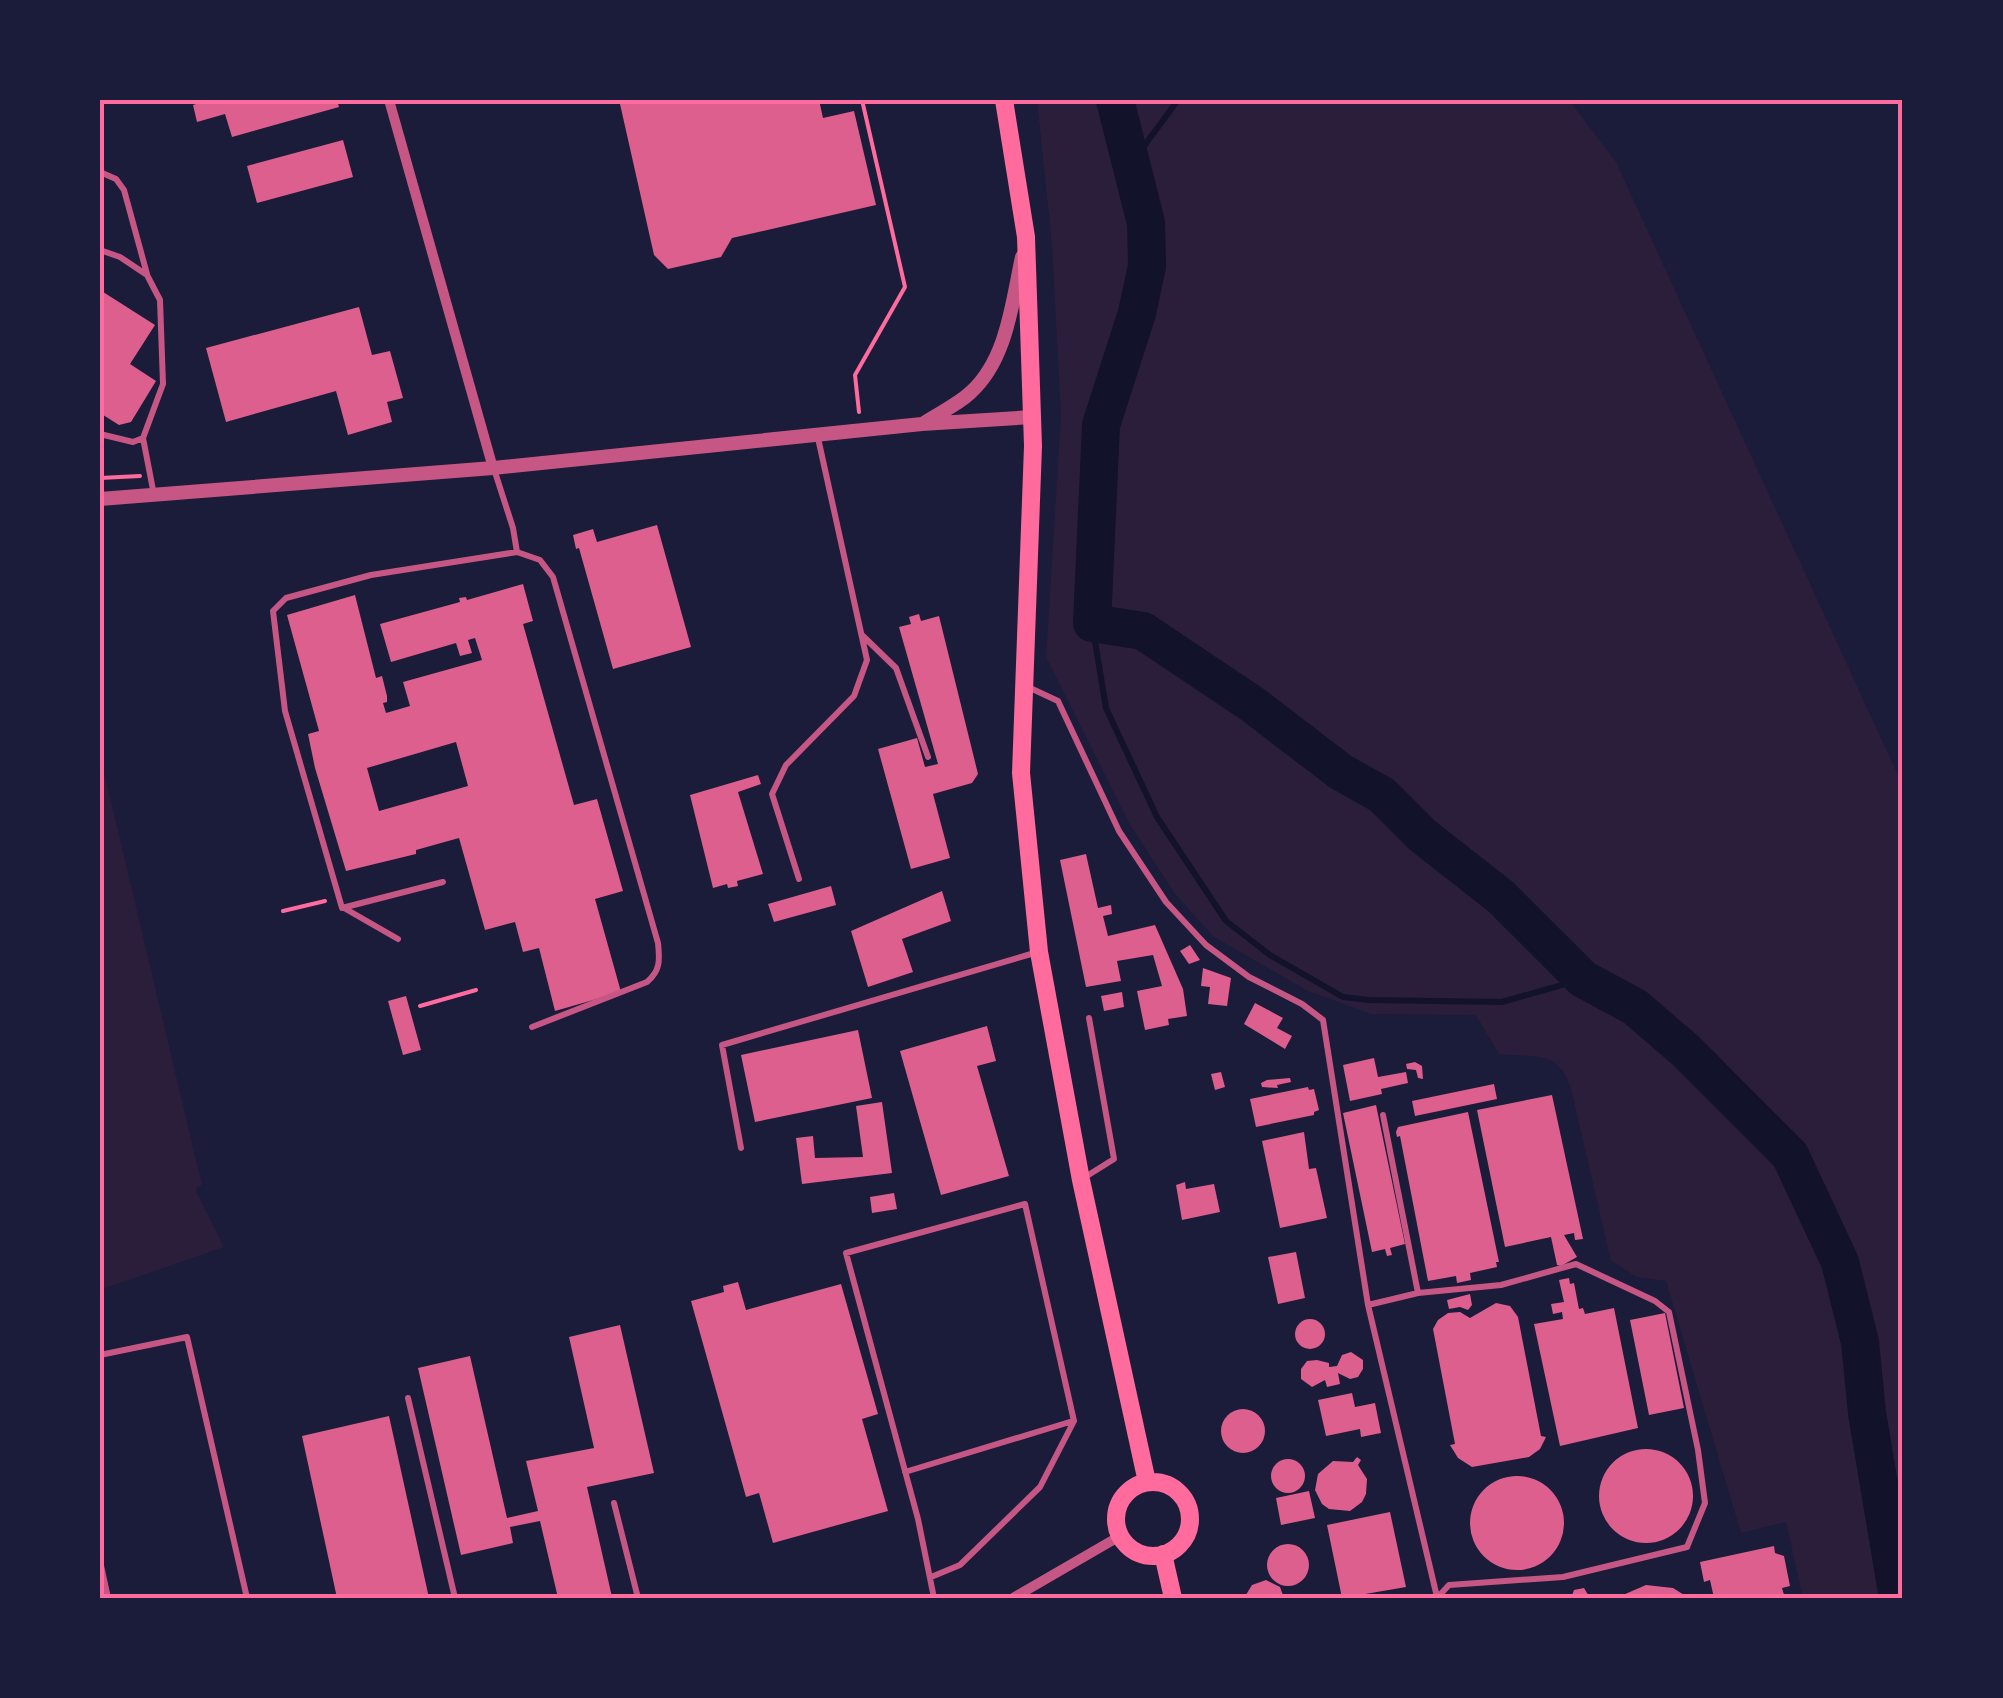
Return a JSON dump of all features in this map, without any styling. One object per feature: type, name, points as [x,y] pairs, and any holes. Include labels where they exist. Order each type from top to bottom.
[{"type":"main road","points":[[1004,100],[1026,237],[1033,417],[1021,773],[1039,952],[1081,1180],[1147,1482]]},
{"type":"main road","points":[[1147,1482],[1172,1488],[1187,1506],[1190,1518],[1182,1540],[1163,1554],[1143,1554],[1120,1536],[1116,1518],[1128,1492],[1147,1482]]},
{"type":"main road","points":[[1163,1554],[1173,1598]]},
{"type":"street","points":[[389,100],[493,468]]},
{"type":"street","points":[[922,424],[969,395],[988,373],[1010,313],[1026,237]]},
{"type":"street","points":[[100,499],[493,468],[922,424],[1033,417]]},
{"type":"street","points":[[1012,1598],[1120,1536]]},
{"type":"lane","points":[[100,172],[116,179],[124,190],[147,275],[160,300],[162,384],[143,438],[154,496]]},
{"type":"lane","points":[[100,250],[120,256],[147,275]]},
{"type":"lane","points":[[100,434],[133,442],[143,438]]},
{"type":"lane","points":[[800,879],[772,794],[786,764],[854,696],[866,660],[818,437]]},
{"type":"lane","points":[[493,468],[517,552]]},
{"type":"lane","points":[[398,940],[342,908],[284,712],[273,611],[286,598],[371,575],[517,552],[540,560],[553,577],[658,943],[660,962],[656,975],[646,982],[532,1027]]},
{"type":"lane","points":[[862,635],[896,668],[928,758]]},
{"type":"lane","points":[[1022,684],[1058,701],[1119,831],[1166,902],[1206,945],[1249,977],[1302,1004],[1323,1020],[1368,1305],[1437,1598]]},
{"type":"lane","points":[[342,908],[443,882]]},
{"type":"lane","points":[[741,1148],[722,1045],[1039,952]]},
{"type":"lane","points":[[1081,1180],[1114,1159],[1089,1018]]},
{"type":"lane","points":[[1383,1115],[1418,1293]]},
{"type":"lane","points":[[931,1577],[960,1564],[1040,1487],[1074,1421],[1025,1204],[846,1253],[906,1472],[934,1598]]},
{"type":"lane","points":[[1368,1305],[1418,1293],[1501,1285],[1576,1264],[1669,1312],[1705,1503],[1686,1547],[1563,1577],[1449,1585],[1437,1598]]},
{"type":"lane","points":[[100,1355],[186,1337],[247,1598]]},
{"type":"lane","points":[[408,1398],[455,1598]]},
{"type":"lane","points":[[906,1472],[1074,1421]]},
{"type":"lane","points":[[614,1503],[638,1598]]},
{"type":"lane","points":[[100,1561],[108,1598]]},
{"type":"path","points":[[861,432],[855,375],[905,286],[862,100]]},
{"type":"path","points":[[282,912],[340,898]]},
{"type":"path","points":[[420,1006],[476,990]]},
{"type":"shaded area","points":[[1037,100],[1569,100],[1616,162],[1903,786],[1903,1598],[1803,1598],[1786,1522],[1741,1533],[1666,1281],[1637,1277],[1611,1261],[1571,1089],[1559,1067],[1543,1058],[1499,1054],[1476,1015],[1371,1014],[1308,991],[1214,937],[1175,894],[1129,823],[1046,657],[1061,415],[1052,245]]},
{"type":"shaded area","points":[[100,755],[202,1185],[196,1187],[197,1193],[224,1247],[100,1290]]},
{"type":"building","points":[[209,100],[337,100],[339,107],[232,137],[225,114],[197,122],[193,105]]},
{"type":"building","points":[[636,100],[819,100],[823,118],[854,111],[876,205],[732,238],[721,257],[668,269],[654,255],[620,104]]},
{"type":"building","points":[[343,140],[353,177],[257,203],[247,166]]},
{"type":"building","points":[[100,290],[155,325],[130,364],[156,381],[131,422],[119,425],[100,413]]},
{"type":"building","points":[[359,307],[372,355],[390,351],[403,398],[387,402],[392,422],[348,435],[336,391],[226,422],[206,348]]},
{"type":"building","points":[[657,525],[691,647],[613,669],[573,535],[593,529],[597,542]]},
{"type":"building","points":[[523,584],[533,621],[523,624],[574,805],[597,799],[623,891],[595,899],[621,992],[555,1011],[539,948],[523,952],[515,922],[485,930],[459,838],[416,850],[416,854],[346,871],[315,768],[308,734],[319,731],[287,615],[355,595],[376,678],[382,676],[386,713],[410,706],[403,682],[482,660],[475,638],[468,640],[472,653],[460,656],[456,643],[391,662],[380,624],[460,602],[459,598],[467,600]],"holes":[[[456,742],[468,786],[379,811],[367,768]]]},
{"type":"building","points":[[919,614],[921,621],[939,616],[978,774],[972,783],[933,794],[950,858],[911,869],[878,749],[917,738],[925,767],[938,764],[899,627],[911,624],[909,617]]},
{"type":"building","points":[[758,775],[761,784],[738,792],[763,874],[737,881],[738,886],[713,888],[690,795]]},
{"type":"building","points":[[1086,854],[1098,908],[1111,905],[1112,914],[1103,916],[1108,936],[1155,925],[1183,989],[1187,1016],[1168,1019],[1169,1025],[1145,1030],[1137,991],[1162,986],[1153,955],[1117,961],[1121,981],[1086,987],[1060,860]]},
{"type":"building","points":[[831,886],[836,905],[774,922],[768,904]]},
{"type":"building","points":[[942,891],[951,921],[902,939],[913,972],[868,987],[851,931]]},
{"type":"building","points":[[1190,945],[1200,960],[1189,964],[1180,951]]},
{"type":"building","points":[[1203,968],[1231,978],[1227,1006],[1208,1004],[1210,987],[1201,986]]},
{"type":"building","points":[[1122,992],[1124,1007],[1104,1011],[1101,996]]},
{"type":"building","points":[[406,996],[421,1050],[403,1055],[388,1001]]},
{"type":"building","points":[[1255,1003],[1283,1018],[1277,1028],[1292,1036],[1285,1049],[1244,1024]]},
{"type":"building","points":[[987,1026],[996,1061],[977,1066],[1009,1176],[941,1195],[900,1051]]},
{"type":"building","points":[[858,1030],[872,1098],[755,1122],[741,1055]]},
{"type":"building","points":[[1374,1058],[1378,1077],[1406,1072],[1408,1083],[1350,1101],[1343,1065]]},
{"type":"building","points":[[1415,1062],[1422,1066],[1423,1079],[1418,1078],[1416,1070],[1407,1069],[1406,1064]]},
{"type":"building","points":[[1221,1072],[1225,1087],[1215,1090],[1211,1074]]},
{"type":"building","points":[[1290,1078],[1291,1082],[1277,1085],[1278,1088],[1262,1087],[1261,1083],[1267,1080]]},
{"type":"building","points":[[1494,1084],[1497,1099],[1415,1116],[1412,1101]]},
{"type":"building","points":[[1314,1089],[1319,1110],[1314,1115],[1256,1127],[1250,1099]]},
{"type":"building","points":[[1552,1095],[1583,1239],[1575,1240],[1574,1233],[1564,1235],[1577,1257],[1561,1266],[1557,1265],[1551,1237],[1505,1247],[1477,1110]]},
{"type":"building","points":[[882,1102],[892,1173],[802,1184],[796,1138],[813,1136],[815,1158],[863,1157],[856,1106]]},
{"type":"building","points":[[1376,1105],[1405,1244],[1390,1248],[1392,1255],[1387,1256],[1385,1249],[1372,1252],[1343,1113]]},
{"type":"building","points":[[1468,1112],[1499,1262],[1497,1267],[1470,1273],[1471,1280],[1457,1283],[1456,1276],[1428,1281],[1400,1136],[1396,1132],[1398,1127]]},
{"type":"building","points":[[1304,1132],[1309,1169],[1316,1168],[1327,1218],[1280,1228],[1262,1141]]},
{"type":"building","points":[[1185,1182],[1186,1189],[1214,1184],[1220,1212],[1182,1220],[1176,1185]]},
{"type":"building","points":[[894,1193],[897,1209],[872,1213],[870,1197]]},
{"type":"building","points":[[1296,1252],[1305,1298],[1278,1304],[1268,1257]]},
{"type":"building","points":[[1569,1278],[1570,1284],[1574,1283],[1579,1309],[1583,1308],[1585,1314],[1614,1308],[1638,1428],[1560,1446],[1534,1324],[1563,1319],[1562,1312],[1553,1314],[1551,1304],[1564,1302],[1559,1280]]},
{"type":"building","points":[[738,1282],[746,1310],[841,1284],[878,1414],[862,1419],[888,1511],[773,1543],[759,1493],[746,1497],[691,1301],[724,1292],[723,1286]]},
{"type":"building","points":[[1470,1294],[1472,1305],[1468,1310],[1449,1309],[1447,1300]]},
{"type":"building","points":[[1496,1303],[1510,1306],[1518,1317],[1541,1436],[1546,1437],[1540,1449],[1529,1457],[1472,1467],[1458,1458],[1450,1445],[1455,1444],[1433,1329],[1448,1313],[1460,1312],[1470,1318]]},
{"type":"building","points":[[1665,1313],[1684,1408],[1649,1415],[1630,1320]]},
{"type":"building","points":[[1310,1319],[1321,1323],[1325,1334],[1321,1345],[1310,1349],[1299,1345],[1295,1334],[1299,1323]]},
{"type":"building","points":[[620,1325],[654,1473],[587,1487],[612,1597],[558,1598],[540,1521],[510,1527],[513,1543],[461,1555],[418,1368],[470,1356],[507,1518],[538,1511],[526,1461],[594,1448],[569,1337]]},
{"type":"building","points":[[1351,1352],[1363,1360],[1358,1377],[1350,1379],[1338,1373],[1340,1384],[1327,1387],[1325,1380],[1312,1387],[1301,1379],[1301,1369],[1307,1361],[1337,1366],[1342,1355]]},
{"type":"building","points":[[1352,1393],[1355,1407],[1375,1403],[1381,1433],[1361,1437],[1360,1429],[1326,1436],[1318,1400]]},
{"type":"building","points":[[1243,1409],[1259,1415],[1265,1431],[1259,1447],[1243,1453],[1227,1447],[1221,1431],[1227,1415]]},
{"type":"building","points":[[389,1416],[429,1598],[337,1598],[302,1436]]},
{"type":"building","points":[[1637,1449],[1655,1449],[1680,1462],[1690,1478],[1690,1514],[1680,1530],[1655,1543],[1637,1543],[1612,1530],[1599,1505],[1599,1487],[1612,1462]]},
{"type":"building","points":[[1357,1457],[1367,1479],[1362,1502],[1350,1511],[1329,1509],[1315,1490],[1318,1474],[1333,1461],[1353,1462]]},
{"type":"building","points":[[1288,1459],[1300,1464],[1305,1476],[1300,1488],[1288,1493],[1276,1488],[1271,1476],[1276,1464]]},
{"type":"building","points":[[1517,1476],[1535,1480],[1550,1490],[1560,1505],[1564,1523],[1560,1541],[1550,1556],[1535,1566],[1517,1570],[1499,1566],[1484,1556],[1474,1541],[1470,1523],[1474,1505],[1484,1490],[1499,1480]]},
{"type":"building","points":[[1309,1491],[1315,1518],[1281,1525],[1276,1498]]},
{"type":"building","points":[[1390,1512],[1406,1587],[1342,1598],[1327,1525]]},
{"type":"building","points":[[1288,1544],[1303,1550],[1309,1565],[1303,1580],[1288,1586],[1273,1580],[1267,1565],[1273,1550]]},
{"type":"building","points":[[1774,1546],[1775,1553],[1784,1556],[1790,1586],[1782,1588],[1785,1598],[1714,1598],[1710,1580],[1704,1582],[1700,1562]]},
{"type":"building","points":[[1266,1580],[1280,1587],[1284,1598],[1244,1598],[1252,1585]]},
{"type":"building","points":[[1646,1585],[1673,1588],[1689,1598],[1616,1598]]},
{"type":"building","points":[[1584,1588],[1590,1598],[1571,1598],[1574,1590]]},
{"type":"waterway","points":[[1115,100],[1146,223],[1147,266],[1137,313],[1101,425],[1092,623],[1143,631],[1252,704],[1341,772],[1382,795],[1422,835],[1501,897],[1583,979],[1635,1007],[1685,1050],[1790,1155],[1840,1262],[1860,1342],[1867,1413],[1898,1598]]},
{"type":"waterway","points":[[1134,166],[1178,100]]},
{"type":"waterway","points":[[1092,623],[1106,708],[1157,817],[1226,921],[1270,955],[1343,997],[1369,1000],[1502,1002],[1583,979]]}]
